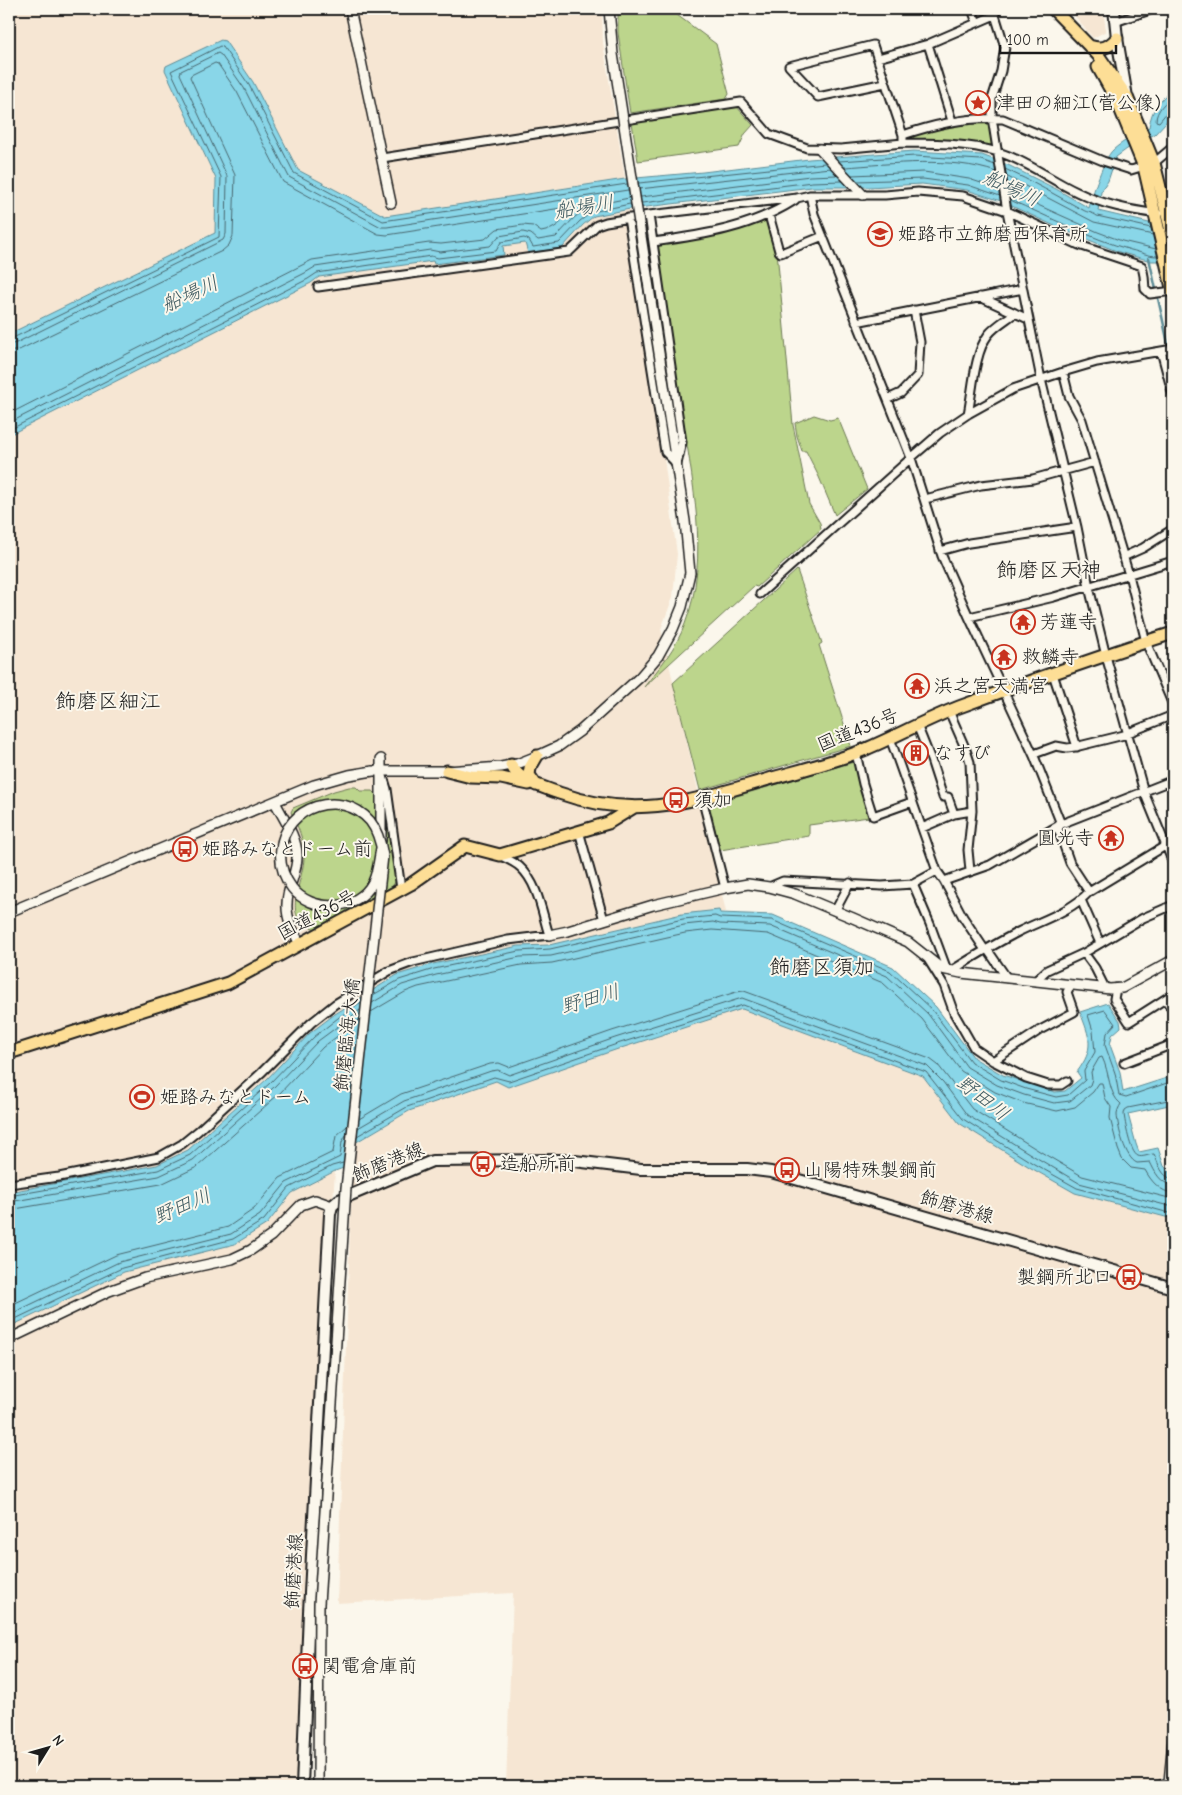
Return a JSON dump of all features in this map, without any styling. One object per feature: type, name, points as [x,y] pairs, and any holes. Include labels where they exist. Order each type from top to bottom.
[{"type":"highway","points":[[1053,9],[1098,55],[1117,83],[1147,160],[1173,239]]},
{"type":"highway","points":[[1088,46],[1104,49],[1117,38]]},
{"type":"highway","points":[[1088,46],[1092,56],[1122,99]]},
{"type":"highway","points":[[1165,215],[1171,272],[1170,292]]},
{"type":"highway","name":"国道436号","points":[[512,765],[520,777],[585,801],[611,806],[665,806],[702,798],[856,753],[949,711],[1173,633]]},
{"type":"highway","points":[[536,784],[530,775],[530,768],[537,756]]},
{"type":"highway","points":[[447,771],[471,777],[501,778],[536,784]]},
{"type":"highway","name":"国道436号","points":[[9,1053],[228,983],[401,889],[465,846],[500,855],[608,823],[634,807]]},
{"type":"main road","points":[[1114,9],[1122,99]]},
{"type":"main road","points":[[1117,38],[1117,83]]},
{"type":"main road","name":"飾磨港線","points":[[302,1786],[330,1214],[332,1206],[339,1200],[432,1161],[566,1160],[641,1169],[747,1169],[770,1172],[813,1183],[1173,1288]]},
{"type":"street","points":[[350,9],[391,203]]},
{"type":"street","points":[[9,912],[332,780],[381,770],[447,771],[501,767],[537,756],[560,746],[580,731],[640,678],[658,656],[673,629],[682,607],[690,573],[677,464],[613,54],[609,9]]},
{"type":"street","points":[[972,9],[977,23]]},
{"type":"street","points":[[1115,22],[1153,9]]},
{"type":"street","points":[[878,58],[928,44],[977,23],[995,12],[1005,47],[1001,71],[992,99],[992,118],[1007,211],[1028,319],[1106,656],[1144,792],[1173,863]]},
{"type":"street","points":[[928,44],[952,121]]},
{"type":"street","points":[[885,82],[818,97],[789,66],[873,45],[878,58],[903,139]]},
{"type":"street","points":[[382,158],[741,102],[769,134],[807,148],[842,149],[903,139],[998,152],[1022,162],[1102,203],[1140,212],[1165,215]]},
{"type":"street","points":[[903,139],[928,126],[952,121],[992,118],[1004,120],[1103,161],[1131,170],[1173,147]]},
{"type":"street","points":[[820,149],[863,195]]},
{"type":"street","points":[[318,286],[569,252],[597,225],[628,218],[810,195],[885,195],[918,192],[950,194],[978,200],[1007,211],[1062,238],[1142,266],[1145,289],[1150,294],[1170,292]]},
{"type":"street","points":[[810,195],[814,214],[911,458],[940,551],[969,618],[1034,754],[1060,824],[1058,829],[1070,863],[1088,892]]},
{"type":"street","points":[[653,242],[712,233],[740,226],[769,215],[797,198]]},
{"type":"street","points":[[649,215],[682,442],[677,464]]},
{"type":"street","points":[[769,215],[779,252],[781,253],[823,236]]},
{"type":"street","points":[[628,218],[666,452],[677,464]]},
{"type":"street","points":[[856,322],[1023,289]]},
{"type":"street","points":[[980,297],[1028,319]]},
{"type":"street","points":[[888,399],[901,393],[918,375],[920,342],[914,310]]},
{"type":"street","points":[[968,414],[980,350],[989,335],[999,324],[1015,313]]},
{"type":"street","points":[[760,594],[911,458],[940,433],[968,414],[1013,388],[1063,372],[1097,362],[1173,349]]},
{"type":"street","points":[[1163,351],[1173,395]]},
{"type":"street","points":[[1063,372],[1069,396],[1082,420],[1095,462],[1129,575],[1146,642],[1173,705]]},
{"type":"street","points":[[924,499],[981,485],[1016,482],[1095,462]]},
{"type":"street","points":[[940,551],[969,543],[1077,527]]},
{"type":"street","points":[[1123,557],[1143,548],[1173,530]]},
{"type":"street","points":[[969,618],[1054,597],[1173,561]]},
{"type":"street","points":[[1053,674],[1077,747]]},
{"type":"street","points":[[949,711],[970,762],[972,811],[968,850],[970,871]]},
{"type":"street","points":[[1034,754],[1056,746],[1077,747],[1128,733],[1173,715]]},
{"type":"street","points":[[917,725],[943,797],[948,797],[954,814]]},
{"type":"street","points":[[890,738],[937,871],[963,917],[1007,978]]},
{"type":"street","points":[[856,753],[862,784],[873,816],[912,802]]},
{"type":"street","name":"飾磨臨海大橋","points":[[318,1786],[319,1604],[346,1188],[383,856],[380,839],[370,821],[361,813],[337,804],[313,807],[296,818],[285,832],[280,854],[282,869],[294,891],[319,906],[344,904],[357,898],[366,890],[372,882],[381,848],[381,770],[381,759]]},
{"type":"street","points":[[381,770],[387,789],[401,889]]},
{"type":"street","points":[[944,881],[990,865],[1060,824],[1173,780]]},
{"type":"street","points":[[702,798],[724,888]]},
{"type":"street","points":[[275,802],[296,844],[298,856],[296,870],[287,902],[288,916],[300,944]]},
{"type":"street","points":[[922,828],[938,823],[954,814],[972,811]]},
{"type":"street","points":[[579,832],[604,920]]},
{"type":"street","points":[[949,971],[1019,931],[1056,915],[1081,900],[1088,892],[1166,846]]},
{"type":"street","points":[[500,855],[520,867],[529,879],[538,897],[549,935]]},
{"type":"street","points":[[769,887],[783,881],[882,886],[913,884],[937,871]]},
{"type":"street","points":[[836,910],[850,883]]},
{"type":"street","points":[[9,1184],[159,1157],[182,1144],[198,1131],[261,1073],[311,1023],[335,1004],[389,971],[413,962],[499,942],[549,935],[653,905],[724,888],[748,884],[795,894],[908,942],[928,958],[949,971],[1105,988],[1122,988],[1173,960]]},
{"type":"street","points":[[913,884],[949,971]]},
{"type":"street","points":[[1081,900],[1100,943]]},
{"type":"street","points":[[1034,981],[1047,970],[1084,953],[1143,918],[1173,905]]},
{"type":"street","points":[[1084,953],[1096,968],[1105,988]]},
{"type":"street","points":[[928,958],[944,985],[954,1013],[974,1048],[993,1061],[1026,1078],[1048,1085],[1061,1085],[1067,1081]]},
{"type":"street","points":[[993,1061],[1040,1030],[1074,1012],[1067,992],[1071,984]]},
{"type":"street","points":[[1116,988],[1114,999],[1129,1022],[1173,994]]},
{"type":"street","points":[[1166,1000],[1173,1011]]},
{"type":"street","points":[[1124,1063],[1173,1044]]},
{"type":"street","points":[[9,1339],[108,1291],[145,1278],[232,1259],[251,1250],[271,1236],[301,1205],[314,1200],[332,1206]]},
{"type":"street","points":[[1159,1786],[1169,1784],[1173,1740]]},
{"type":"shaded area","points":[[9,9],[602,9],[603,43],[625,179],[385,216],[297,170],[253,82],[225,41],[165,70],[216,179],[215,233],[9,334]]},
{"type":"shaded area","points":[[1069,9],[1103,9],[1106,31],[1093,38]]},
{"type":"shaded area","points":[[630,209],[677,554],[673,597],[661,629],[726,912],[682,914],[549,945],[519,946],[433,964],[397,975],[335,1014],[311,1033],[267,1079],[188,1150],[157,1165],[9,1192],[9,435],[311,283],[319,277],[433,261],[434,264],[504,255],[502,246],[526,243],[528,253],[562,248],[594,216]]},
{"type":"shaded area","points":[[742,1009],[923,1076],[960,1123],[1031,1168],[1075,1193],[1173,1219],[1173,1682],[1165,1773],[1159,1782],[1146,1786],[506,1786],[513,1593],[337,1603],[353,1145],[409,1111],[496,1081],[508,1087]]},
{"type":"shaded area","points":[[335,1171],[296,1786],[9,1786],[9,1327],[124,1272],[235,1244],[267,1224],[292,1193]]},
{"type":"green space","points":[[618,9],[669,9],[716,44],[729,94],[726,99],[630,113],[618,33]]},
{"type":"green space","points":[[736,106],[753,125],[745,134],[739,147],[638,161],[632,123]]},
{"type":"green space","points":[[988,122],[994,147],[952,141],[910,140],[910,136],[958,124]]},
{"type":"green space","points":[[763,220],[769,220],[777,252],[793,425],[809,504],[820,523],[821,529],[757,587],[754,586],[644,687],[662,665],[685,624],[693,599],[697,572],[698,544],[694,488],[655,245],[736,230]]},
{"type":"green space","points":[[814,415],[830,420],[838,418],[867,489],[835,515],[819,477],[806,451],[802,451],[797,436],[795,423]]},
{"type":"green space","points":[[797,570],[822,643],[819,645],[851,746],[700,790],[673,683]]},
{"type":"green space","points":[[854,762],[860,787],[871,814],[869,817],[809,825],[809,836],[720,850],[709,804]]},
{"type":"green space","points":[[356,787],[360,791],[372,791],[386,800],[396,881],[388,892],[318,929],[306,925],[299,919],[296,910],[304,851],[300,833],[291,812],[293,808],[334,791]]},
{"type":"water","name":"船場川","points":[[221,40],[225,41],[253,82],[298,170],[385,216],[625,179],[809,159],[914,151],[982,155],[1008,165],[1089,208],[1099,177],[1110,154],[1121,144],[1149,127],[1154,110],[1173,88],[1173,112],[1166,122],[1155,134],[1116,157],[1108,181],[1101,192],[1098,211],[1149,223],[1173,225],[1173,261],[1151,261],[1119,252],[1059,228],[1001,201],[967,190],[922,184],[868,187],[812,187],[630,209],[594,216],[562,248],[528,253],[525,243],[503,246],[504,255],[434,264],[433,261],[319,277],[311,283],[9,435],[9,334],[215,233],[216,179],[165,70],[166,66]]},
{"type":"water","name":"野田川","points":[[719,910],[720,913],[773,915],[893,967],[936,1007],[974,1058],[1003,1075],[1055,1092],[1065,1091],[1081,1078],[1077,1072],[1083,1064],[1089,1043],[1080,1012],[1108,1003],[1120,1021],[1121,1027],[1112,1035],[1110,1045],[1120,1072],[1123,1092],[1173,1076],[1173,1122],[1169,1105],[1128,1114],[1139,1152],[1158,1148],[1164,1166],[1173,1176],[1173,1219],[1075,1193],[959,1123],[923,1076],[742,1009],[508,1087],[496,1081],[409,1111],[353,1144],[352,1165],[335,1171],[292,1193],[267,1224],[235,1244],[124,1272],[9,1327],[9,1192],[157,1165],[188,1150],[267,1079],[310,1033],[335,1014],[397,975],[433,964],[519,946],[549,945],[682,914]]},
{"type":"waterway","points":[[1149,258],[1173,366]]},
{"type":"place","name":"津田の細江(菅公像)","points":[[978,103]]},
{"type":"place","name":"姫路市立飾磨西保育所","points":[[880,234]]},
{"type":"place","name":"芳蓮寺","points":[[1023,622]]},
{"type":"place","name":"救鱗寺","points":[[1004,657]]},
{"type":"place","name":"浜之宮天満宮","points":[[917,686]]},
{"type":"place","name":"なすび","points":[[916,753]]},
{"type":"place","name":"須加","points":[[676,800]]},
{"type":"place","name":"圓光寺","points":[[1111,838]]},
{"type":"place","name":"姫路みなとドーム前","points":[[185,849]]},
{"type":"place","name":"姫路みなとドーム","points":[[142,1097]]},
{"type":"place","name":"造船所前","points":[[483,1164]]},
{"type":"place","name":"山陽特殊製鋼前","points":[[787,1170]]},
{"type":"place","name":"製鋼所北口","points":[[1129,1277]]},
{"type":"place","name":"関電倉庫前","points":[[305,1666]]},
{"type":"district","name":"飾磨区天神","points":[[1049,570]]},
{"type":"district","name":"飾磨区細江","points":[[108,701]]},
{"type":"district","name":"飾磨区須加","points":[[822,967]]}]
